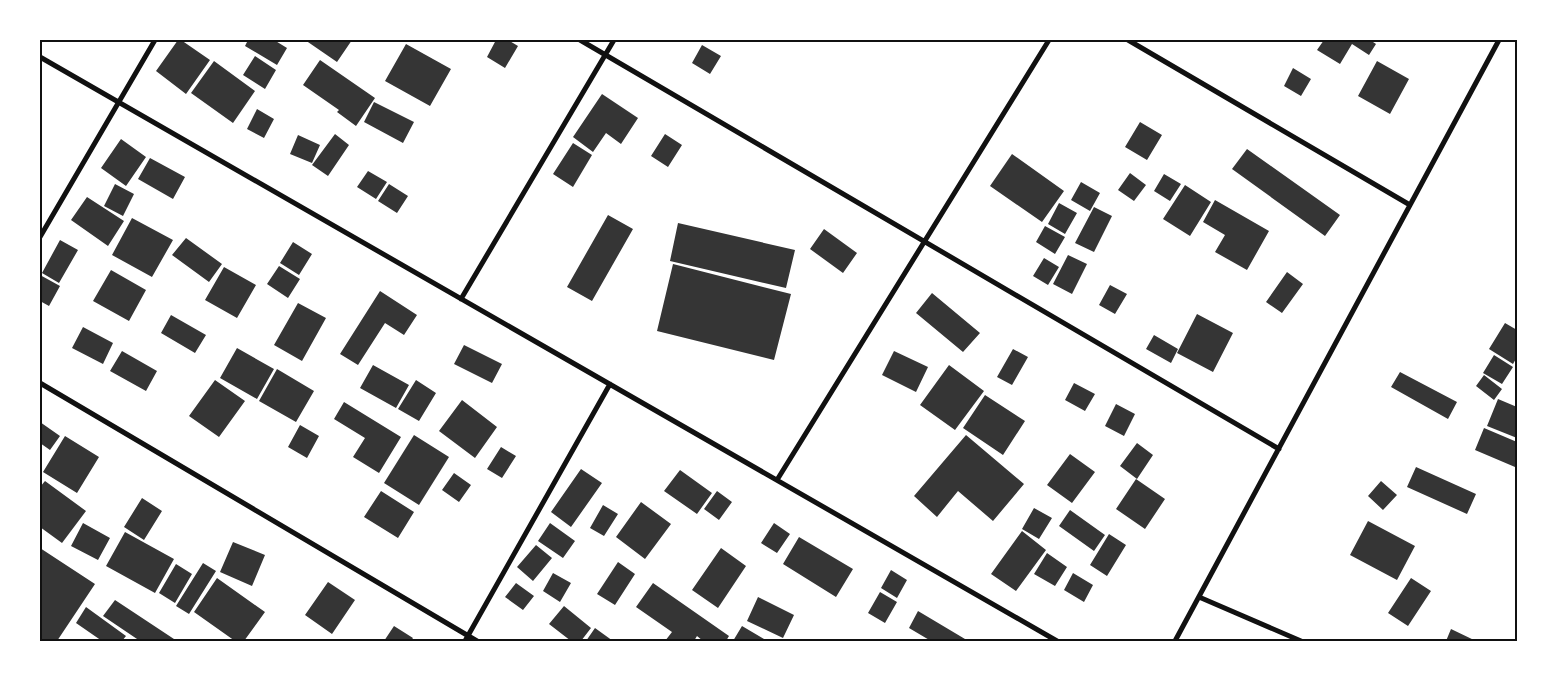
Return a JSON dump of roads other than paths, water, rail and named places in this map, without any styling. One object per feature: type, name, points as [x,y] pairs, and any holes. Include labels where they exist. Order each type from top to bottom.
[{"type":"street","points":[[40,237],[155,40]]},
{"type":"street","points":[[580,40],[1279,449]]},
{"type":"street","points":[[461,299],[614,40]]},
{"type":"street","points":[[777,480],[1049,40]]},
{"type":"street","points":[[1128,40],[1410,205]]},
{"type":"street","points":[[1175,641],[1498,40]]},
{"type":"street","points":[[40,57],[1057,641]]},
{"type":"street","points":[[40,383],[478,641]]},
{"type":"street","points":[[465,641],[610,384]]},
{"type":"street","points":[[1199,596],[1301,641]]}]
